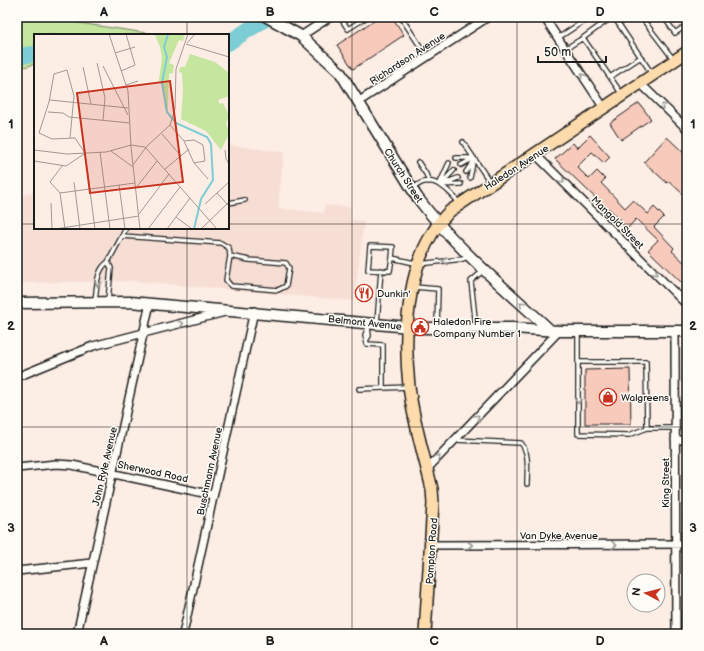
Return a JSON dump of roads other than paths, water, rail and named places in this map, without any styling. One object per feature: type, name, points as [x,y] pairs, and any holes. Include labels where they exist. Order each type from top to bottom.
[{"type":"main road","name":"Church Street","points":[[267,17],[301,36],[340,72],[412,189],[438,223],[485,270],[555,331]]},
{"type":"main road","name":"Haledon Avenue","points":[[409,387],[408,327],[412,287],[428,240],[438,223],[450,211],[490,183],[623,96],[687,52]]},
{"type":"main road","name":"Belmont Avenue","points":[[17,303],[150,303],[234,310],[371,325],[408,327],[555,331],[687,331]]},
{"type":"main road","name":"Pompton Road","points":[[409,387],[433,503],[425,634]]},
{"type":"street","points":[[301,36],[330,17]]},
{"type":"street","name":"Richardson Avenue","points":[[358,102],[488,17]]},
{"type":"street","points":[[544,17],[604,108]]},
{"type":"street","points":[[641,84],[687,129]]},
{"type":"street","name":"Mangold Street","points":[[535,154],[687,305]]},
{"type":"street","name":"John Ryle Avenue","points":[[77,634],[150,303]]},
{"type":"street","name":"Belmont Avenue","points":[[17,377],[78,351],[234,310]]},
{"type":"street","name":"Buschmann Avenue","points":[[183,634],[254,312]]},
{"type":"street","points":[[427,469],[555,331]]},
{"type":"street","name":"King Street","points":[[675,331],[676,634]]},
{"type":"street","points":[[675,440],[687,440]]},
{"type":"street","name":"Sherwood Road","points":[[17,468],[65,464],[213,495]]},
{"type":"street","name":"Van Dyke Avenue","points":[[431,545],[687,544]]},
{"type":"street","points":[[17,572],[92,563]]},
{"type":"lane","points":[[340,17],[348,29],[368,17]]},
{"type":"lane","points":[[401,17],[420,46]]},
{"type":"lane","points":[[558,38],[590,17]]},
{"type":"lane","points":[[565,49],[613,17],[653,75]]},
{"type":"lane","points":[[641,17],[674,61]]},
{"type":"lane","points":[[664,17],[675,33],[687,25]]},
{"type":"lane","points":[[583,38],[623,96]]},
{"type":"lane","points":[[610,77],[640,57]]},
{"type":"lane","points":[[463,142],[490,183]]},
{"type":"lane","points":[[456,158],[474,158]]},
{"type":"lane","points":[[461,165],[474,158]]},
{"type":"lane","points":[[466,172],[474,158]]},
{"type":"lane","points":[[470,178],[474,158]]},
{"type":"lane","points":[[418,162],[426,174],[429,182]]},
{"type":"lane","points":[[439,185],[449,163]]},
{"type":"lane","points":[[439,185],[454,170]]},
{"type":"lane","points":[[439,185],[458,178]]},
{"type":"lane","points":[[412,189],[424,182],[439,185],[461,184]]},
{"type":"lane","points":[[439,185],[454,196],[460,204]]},
{"type":"lane","points":[[229,203],[245,200]]},
{"type":"lane","points":[[96,302],[101,266],[108,262],[126,229]]},
{"type":"lane","points":[[122,236],[221,243],[229,248],[230,256],[226,280],[232,286],[278,290],[286,286],[289,268],[286,264],[249,260],[230,256]]},
{"type":"lane","points":[[370,246],[393,247],[392,258],[390,271],[368,270],[370,246]]},
{"type":"lane","points":[[392,258],[419,264],[463,259],[470,255]]},
{"type":"lane","points":[[108,262],[111,268],[108,302]]},
{"type":"lane","points":[[381,270],[371,325],[365,335],[367,344],[383,345],[383,388]]},
{"type":"lane","points":[[476,328],[471,281],[485,270]]},
{"type":"lane","points":[[412,287],[438,289],[437,328]]},
{"type":"lane","points":[[578,331],[578,434],[629,435],[647,428],[675,428]]},
{"type":"lane","points":[[578,362],[646,362],[647,428]]},
{"type":"lane","points":[[359,389],[409,387]]},
{"type":"lane","points":[[452,442],[521,443],[525,448],[526,454],[527,484]]},
{"type":"waterway","points":[[229,42],[268,17]]},
{"type":"waterway","points":[[17,56],[34,54]]},
{"type":"place","name":"Dunkin'","points":[[364,293]]},
{"type":"place","name":"Haledon Fire Company Number 1","points":[[420,327]]},
{"type":"place","name":"Walgreens","points":[[608,397]]}]
